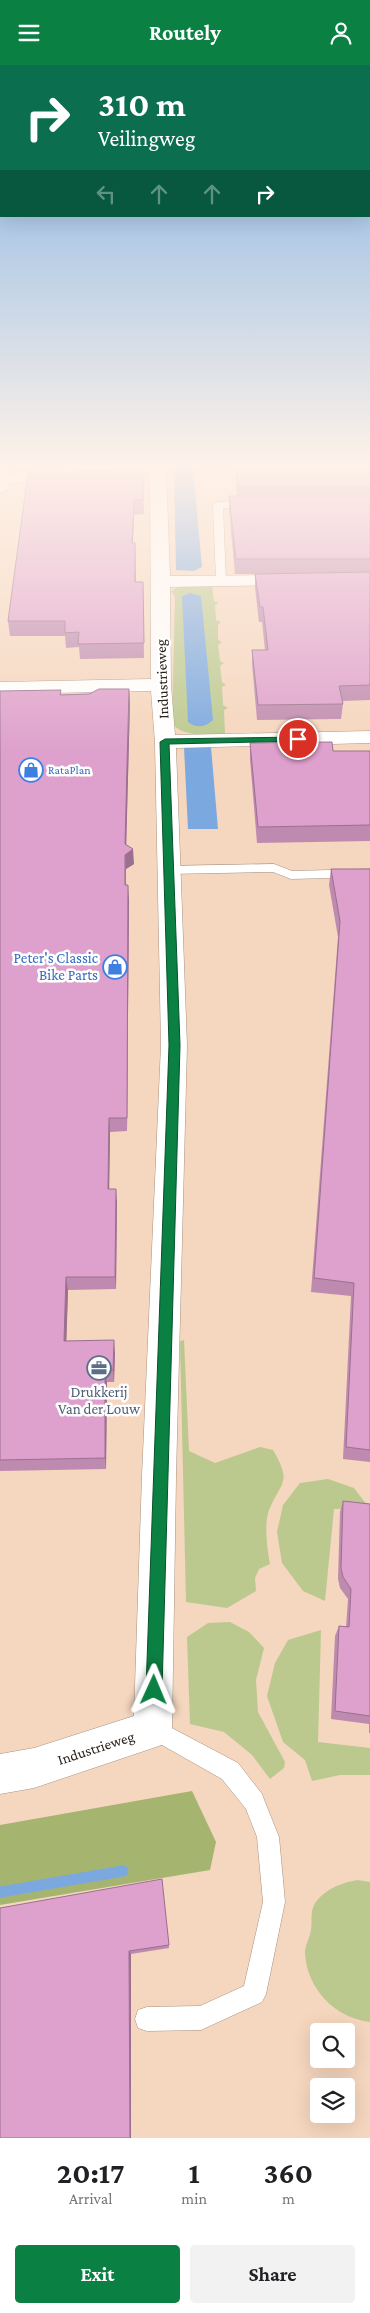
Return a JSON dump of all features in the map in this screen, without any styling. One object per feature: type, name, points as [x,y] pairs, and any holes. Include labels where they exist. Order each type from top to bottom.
[{"type":"street","name":"Industrieweg","points":[[0,1774],[34,1768],[154,1729],[159,1476],[174,1045],[165,742],[161,685],[161,562]]},
{"type":"street","points":[[161,582],[312,580]]},
{"type":"street","points":[[0,688],[161,685]]},
{"type":"street","points":[[165,742],[370,737]]},
{"type":"lane","points":[[220,562],[221,581]]},
{"type":"lane","points":[[168,870],[274,868],[291,875],[370,873]]},
{"type":"lane","points":[[147,2019],[201,2018],[254,1994],[274,1902],[268,1837],[254,1802],[230,1771],[154,1729]]},
{"type":"shaded area","points":[[0,562],[370,562],[370,2138],[0,2138]]},
{"type":"green space","points":[[212,585],[214,601],[219,603],[215,605],[216,620],[221,622],[218,625],[218,640],[222,642],[218,645],[220,661],[224,663],[220,666],[222,682],[226,685],[222,687],[223,705],[228,708],[224,710],[225,734],[197,734],[184,731],[172,724],[175,597],[171,591],[180,586]]},
{"type":"green space","points":[[184,1340],[189,1451],[215,1463],[260,1447],[273,1450],[284,1476],[281,1487],[267,1515],[266,1536],[270,1564],[259,1569],[255,1578],[256,1591],[227,1608],[186,1602],[180,1341]]},
{"type":"green space","points":[[328,1479],[354,1488],[370,1509],[334,1509],[325,1601],[303,1591],[282,1563],[277,1532],[283,1505],[300,1483]]},
{"type":"green space","points":[[230,1622],[249,1632],[264,1648],[256,1680],[258,1712],[285,1762],[284,1768],[270,1779],[252,1755],[224,1732],[190,1724],[187,1637],[208,1623]]},
{"type":"green space","points":[[321,1630],[318,1742],[370,1748],[370,1775],[340,1775],[312,1781],[305,1760],[283,1742],[267,1696],[275,1663],[288,1640]]},
{"type":"green space","points":[[192,1791],[216,1842],[210,1870],[0,1905],[0,1825]]},
{"type":"green space","points":[[357,1880],[370,1882],[370,2022],[345,2015],[325,2000],[311,1978],[305,1953],[311,1930],[312,1911],[315,1904],[330,1889]]},
{"type":"water","points":[[176,562],[202,562],[202,567],[194,571],[176,570]]},
{"type":"water","points":[[190,593],[201,596],[213,720],[201,726],[195,726],[188,722],[182,596]]},
{"type":"water","points":[[184,747],[211,747],[218,829],[188,829]]},
{"type":"building","points":[[16,562],[135,562],[135,582],[143,582],[144,643],[78,644],[79,632],[65,633],[65,621],[8,621]]},
{"type":"building","points":[[370,572],[370,685],[339,686],[343,704],[258,705],[252,650],[268,650],[263,607],[260,607],[255,574]]},
{"type":"building","points":[[99,689],[129,689],[125,844],[133,849],[125,855],[125,885],[128,885],[127,1118],[109,1118],[108,1189],[116,1189],[115,1277],[66,1277],[64,1341],[114,1340],[113,1370],[105,1370],[105,1458],[0,1460],[0,691],[61,690],[60,695],[89,694]]},
{"type":"building","points":[[332,742],[333,751],[370,751],[370,825],[258,827],[250,743]]},
{"type":"building","points":[[331,869],[370,869],[370,1450],[346,1447],[354,1283],[314,1278],[340,921]]},
{"type":"building","points":[[343,1501],[370,1504],[370,1716],[335,1711],[339,1626],[349,1627],[351,1589],[343,1577],[341,1568]]},
{"type":"building","points":[[162,1879],[169,1945],[129,1951],[130,2138],[0,2138],[0,1908]]},
{"type":"waterway","points":[[0,1892],[123,1871]]},
{"type":"place","name":"RataPlan","points":[[31,770]]},
{"type":"place","name":"Peter's Classic Bike Parts","points":[[115,967]]},
{"type":"place","name":"Drukkerij Van der Louw","points":[[99,1368]]},
{"type":"route","points":[[154,1690],[159,1476],[174,1045],[165,742],[298,739]]}]
